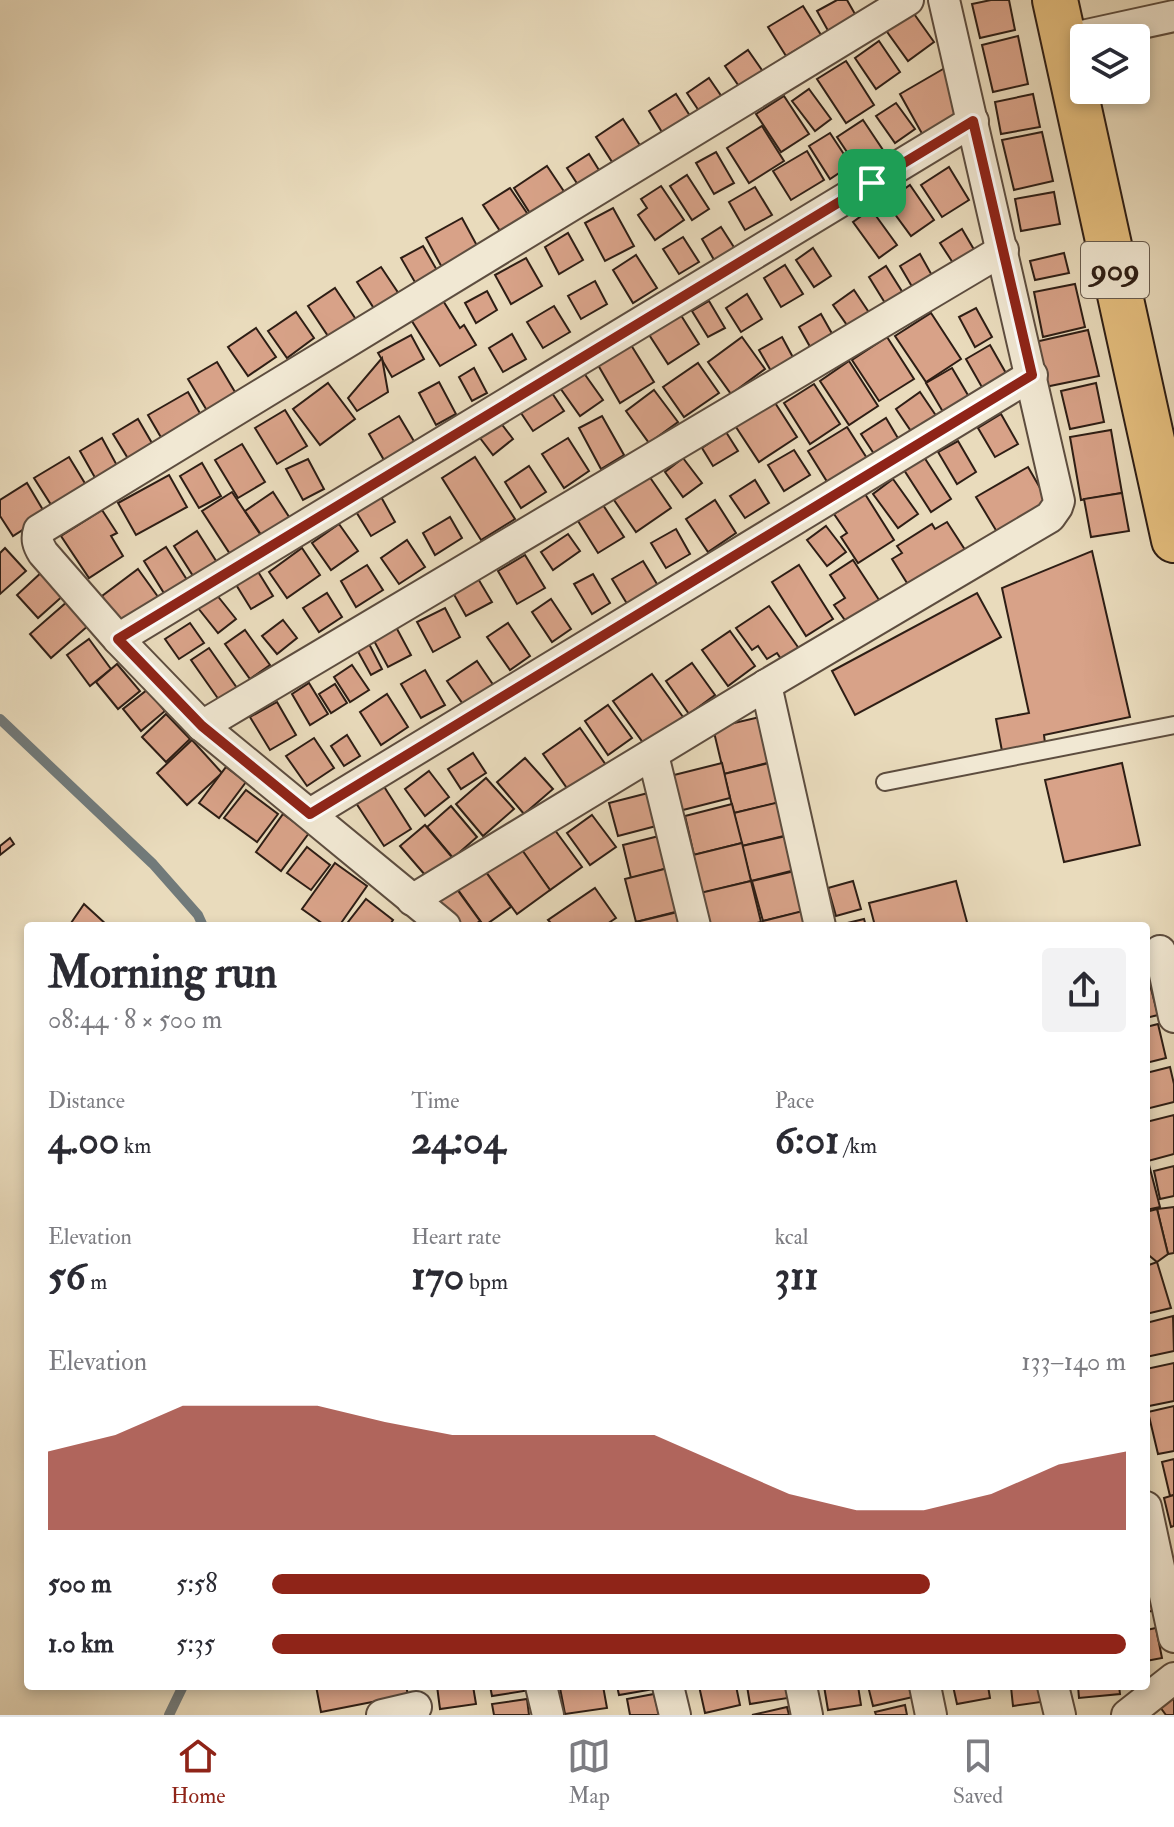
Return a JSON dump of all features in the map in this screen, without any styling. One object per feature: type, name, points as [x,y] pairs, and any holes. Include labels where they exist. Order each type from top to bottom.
[{"type":"highway","name":"909","points":[[1060,20],[1174,540]]},
{"type":"street","points":[[440,922],[202,726],[118,639],[43,553],[38,546],[39,530],[908,0]]},
{"type":"street","points":[[412,900],[1054,513],[1059,501],[1032,375],[944,0]]},
{"type":"street","points":[[1060,20],[1174,16]]},
{"type":"street","points":[[118,639],[973,121]]},
{"type":"street","points":[[202,726],[1003,250]]},
{"type":"street","points":[[310,814],[1032,375]]},
{"type":"street","points":[[766,685],[819,922]]},
{"type":"street","points":[[653,755],[694,922]]},
{"type":"street","points":[[1160,951],[1174,1017]]},
{"type":"street","points":[[1150,1526],[1174,1637]]},
{"type":"street","points":[[1127,1715],[1174,1678]]},
{"type":"street","points":[[542,1690],[548,1715]]},
{"type":"street","points":[[669,1690],[675,1715]]},
{"type":"street","points":[[802,1690],[807,1715]]},
{"type":"street","points":[[926,1690],[931,1715]]},
{"type":"street","points":[[1054,1690],[1060,1715]]},
{"type":"street","points":[[382,1715],[415,1703]]},
{"type":"lane","points":[[885,782],[1174,725]]},
{"type":"building","points":[[837,0],[847,0],[859,21],[831,36],[817,11]]},
{"type":"building","points":[[1009,0],[1015,30],[980,38],[972,4]]},
{"type":"building","points":[[803,6],[821,35],[786,56],[768,27]]},
{"type":"building","points":[[912,11],[934,42],[908,61],[885,29]]},
{"type":"building","points":[[1018,36],[1028,84],[993,92],[982,45]]},
{"type":"building","points":[[879,41],[900,72],[876,89],[855,58]]},
{"type":"building","points":[[748,50],[766,76],[743,92],[725,66]]},
{"type":"building","points":[[846,61],[874,105],[846,123],[817,79]]},
{"type":"building","points":[[950,65],[960,119],[925,139],[900,94]]},
{"type":"building","points":[[709,78],[724,100],[701,114],[687,93]]},
{"type":"building","points":[[809,89],[831,119],[815,131],[792,101]]},
{"type":"building","points":[[676,94],[692,119],[665,137],[649,111]]},
{"type":"building","points":[[1033,94],[1040,127],[1001,134],[995,102]]},
{"type":"building","points":[[784,96],[809,134],[781,152],[756,114]]},
{"type":"building","points":[[896,103],[915,129],[895,143],[876,116]]},
{"type":"building","points":[[623,119],[643,150],[616,168],[596,137]]},
{"type":"building","points":[[863,120],[883,150],[857,167],[837,137]]},
{"type":"building","points":[[762,126],[784,161],[749,183],[727,148]]},
{"type":"building","points":[[1042,132],[1053,181],[1014,190],[1002,140]]},
{"type":"building","points":[[830,133],[851,165],[830,179],[809,146]]},
{"type":"building","points":[[807,151],[824,180],[791,200],[773,171]]},
{"type":"building","points":[[716,152],[734,183],[714,194],[696,163]]},
{"type":"building","points":[[589,154],[602,175],[580,188],[567,168]]},
{"type":"building","points":[[547,166],[567,196],[533,218],[514,188]]},
{"type":"building","points":[[949,167],[969,200],[942,217],[921,185]]},
{"type":"building","points":[[687,175],[709,209],[692,220],[670,186]]},
{"type":"building","points":[[910,185],[934,220],[911,236],[886,202]]},
{"type":"building","points":[[661,186],[684,220],[655,240],[638,215],[647,208],[641,199]]},
{"type":"building","points":[[755,187],[772,215],[745,230],[729,202]]},
{"type":"building","points":[[510,188],[531,219],[504,237],[483,205]]},
{"type":"building","points":[[1054,192],[1060,224],[1021,231],[1015,199]]},
{"type":"building","points":[[613,208],[634,246],[605,261],[585,223]]},
{"type":"building","points":[[871,209],[897,245],[879,258],[853,222]]},
{"type":"building","points":[[462,218],[481,253],[445,273],[426,238]]},
{"type":"building","points":[[721,227],[737,252],[717,265],[702,239]]},
{"type":"building","points":[[962,229],[976,253],[955,266],[940,243]]},
{"type":"building","points":[[568,233],[583,260],[559,274],[545,247]]},
{"type":"building","points":[[683,237],[699,262],[679,274],[663,249]]},
{"type":"building","points":[[423,246],[438,272],[416,284],[401,258]]},
{"type":"building","points":[[813,248],[831,276],[814,287],[796,260]]},
{"type":"building","points":[[1064,253],[1069,273],[1035,280],[1030,261]]},
{"type":"building","points":[[920,254],[934,279],[914,290],[900,266]]},
{"type":"building","points":[[636,255],[657,288],[633,303],[613,270]]},
{"type":"building","points":[[526,258],[542,286],[511,304],[495,275]]},
{"type":"building","points":[[785,265],[803,294],[781,307],[764,278]]},
{"type":"building","points":[[886,266],[903,293],[885,303],[869,277]]},
{"type":"building","points":[[381,267],[399,294],[375,310],[357,282]]},
{"type":"building","points":[[595,281],[607,304],[581,319],[568,296]]},
{"type":"building","points":[[1075,284],[1085,327],[1043,337],[1034,292]]},
{"type":"building","points":[[335,288],[357,321],[330,339],[308,306]]},
{"type":"building","points":[[854,290],[870,314],[849,328],[833,305]]},
{"type":"building","points":[[487,291],[497,310],[476,323],[465,303]]},
{"type":"building","points":[[747,294],[762,319],[741,332],[726,308]]},
{"type":"building","points":[[442,299],[460,328],[464,325],[476,345],[440,366],[410,318]]},
{"type":"building","points":[[709,301],[725,328],[708,337],[692,311]]},
{"type":"building","points":[[554,306],[570,332],[543,348],[527,322]]},
{"type":"building","points":[[976,308],[992,337],[975,347],[959,317]]},
{"type":"building","points":[[677,309],[699,344],[668,364],[646,330]]},
{"type":"building","points":[[296,312],[314,338],[287,358],[268,331]]},
{"type":"building","points":[[931,313],[961,359],[926,382],[895,336]]},
{"type":"building","points":[[821,314],[835,339],[813,352],[799,327]]},
{"type":"building","points":[[256,328],[276,357],[248,376],[228,347]]},
{"type":"building","points":[[1088,330],[1099,376],[1045,387],[1035,342]]},
{"type":"building","points":[[512,334],[526,359],[503,372],[489,348]]},
{"type":"building","points":[[411,335],[424,359],[392,377],[378,353]]},
{"type":"building","points":[[742,337],[765,369],[731,394],[708,362]]},
{"type":"building","points":[[782,337],[796,363],[774,376],[759,350]]},
{"type":"building","points":[[887,337],[914,379],[879,401],[852,360]]},
{"type":"building","points":[[631,345],[654,382],[620,403],[598,365]]},
{"type":"building","points":[[990,345],[1007,375],[983,389],[966,359]]},
{"type":"building","points":[[382,358],[388,392],[357,411],[348,398]]},
{"type":"building","points":[[849,361],[878,406],[849,425],[820,381]]},
{"type":"building","points":[[217,362],[238,397],[209,414],[188,379]]},
{"type":"building","points":[[698,363],[719,393],[684,417],[663,387]]},
{"type":"building","points":[[474,368],[487,393],[472,401],[459,377]]},
{"type":"building","points":[[952,368],[972,402],[946,417],[926,383]]},
{"type":"building","points":[[581,369],[603,400],[580,416],[558,385]]},
{"type":"building","points":[[439,382],[456,414],[436,425],[419,393]]},
{"type":"building","points":[[328,383],[355,419],[320,445],[293,409]]},
{"type":"building","points":[[1096,383],[1104,422],[1070,429],[1061,391]]},
{"type":"building","points":[[814,384],[840,424],[810,444],[784,403]]},
{"type":"building","points":[[550,390],[564,411],[533,431],[519,410]]},
{"type":"building","points":[[654,390],[678,422],[649,443],[626,411]]},
{"type":"building","points":[[188,392],[206,424],[166,446],[148,415]]},
{"type":"building","points":[[920,392],[941,423],[917,440],[896,409]]},
{"type":"building","points":[[770,395],[797,437],[759,462],[732,421]]},
{"type":"building","points":[[285,410],[307,446],[277,464],[255,428]]},
{"type":"building","points":[[1001,414],[1018,444],[995,457],[978,428]]},
{"type":"building","points":[[399,416],[418,448],[388,467],[369,434]]},
{"type":"building","points":[[602,416],[624,455],[601,469],[579,428]]},
{"type":"building","points":[[497,418],[513,439],[493,455],[477,434]]},
{"type":"building","points":[[886,418],[902,445],[878,460],[861,434]]},
{"type":"building","points":[[138,419],[156,450],[132,465],[113,434]]},
{"type":"building","points":[[847,427],[870,463],[831,488],[808,451]]},
{"type":"building","points":[[1111,430],[1122,493],[1081,500],[1070,437]]},
{"type":"building","points":[[726,432],[738,451],[713,466],[702,448]]},
{"type":"building","points":[[102,438],[120,471],[98,483],[80,451]]},
{"type":"building","points":[[568,438],[589,471],[564,488],[542,454]]},
{"type":"building","points":[[958,441],[976,472],[957,484],[938,452]]},
{"type":"building","points":[[242,444],[265,482],[238,498],[215,460]]},
{"type":"building","points":[[794,450],[810,475],[784,491],[768,465]]},
{"type":"building","points":[[69,457],[89,490],[55,511],[34,478]]},
{"type":"building","points":[[475,457],[515,519],[481,540],[442,478]]},
{"type":"building","points":[[924,457],[951,499],[931,512],[904,470]]},
{"type":"building","points":[[683,458],[702,483],[683,497],[665,472]]},
{"type":"building","points":[[308,459],[324,489],[303,500],[286,469]]},
{"type":"building","points":[[202,463],[221,496],[199,508],[180,476]]},
{"type":"building","points":[[529,466],[546,492],[521,508],[505,482]]},
{"type":"building","points":[[1028,467],[1051,507],[1000,537],[976,497]]},
{"type":"building","points":[[169,475],[187,507],[136,535],[118,503]]},
{"type":"building","points":[[649,476],[671,508],[636,532],[614,500]]},
{"type":"building","points":[[893,479],[918,514],[898,528],[873,494]]},
{"type":"building","points":[[755,480],[769,503],[745,518],[730,496]]},
{"type":"building","points":[[27,483],[46,515],[13,536],[0,516],[0,500]]},
{"type":"building","points":[[232,492],[262,537],[232,557],[202,511]]},
{"type":"building","points":[[273,492],[293,523],[266,542],[245,511]]},
{"type":"building","points":[[1122,493],[1129,531],[1091,537],[1084,499]]},
{"type":"building","points":[[865,494],[894,540],[858,563],[841,537],[847,533],[834,514]]},
{"type":"building","points":[[380,495],[395,522],[371,536],[355,510]]},
{"type":"building","points":[[715,500],[736,533],[708,552],[686,519]]},
{"type":"building","points":[[603,505],[624,537],[598,553],[578,521]]},
{"type":"building","points":[[102,510],[117,533],[111,536],[123,556],[89,578],[61,536]]},
{"type":"building","points":[[450,517],[462,538],[435,555],[423,533]]},
{"type":"building","points":[[947,522],[969,556],[912,591],[892,559],[902,553],[897,546],[932,524],[935,529]]},
{"type":"building","points":[[339,524],[358,551],[331,570],[312,543]]},
{"type":"building","points":[[826,526],[846,552],[827,566],[807,540]]},
{"type":"building","points":[[676,529],[690,554],[666,568],[651,543]]},
{"type":"building","points":[[197,531],[218,564],[195,579],[174,546]]},
{"type":"building","points":[[568,534],[580,551],[553,570],[541,552]]},
{"type":"building","points":[[407,540],[425,567],[399,584],[381,558]]},
{"type":"building","points":[[166,547],[189,583],[167,598],[144,561]]},
{"type":"building","points":[[5,548],[26,571],[0,594],[0,553]]},
{"type":"building","points":[[302,548],[320,575],[287,598],[269,572]]},
{"type":"building","points":[[1092,551],[1130,717],[1044,735],[1045,743],[1002,751],[996,719],[1029,713],[1002,588]]},
{"type":"building","points":[[525,555],[545,588],[517,604],[498,571]]},
{"type":"building","points":[[853,560],[881,603],[847,623],[834,605],[845,598],[830,575]]},
{"type":"building","points":[[643,561],[660,589],[629,607],[612,579]]},
{"type":"building","points":[[367,565],[383,590],[356,607],[341,581]]},
{"type":"building","points":[[799,565],[833,619],[806,636],[772,582]]},
{"type":"building","points":[[138,569],[161,601],[124,627],[102,596]]},
{"type":"building","points":[[44,570],[65,594],[38,618],[17,595]]},
{"type":"building","points":[[257,570],[273,596],[251,609],[235,583]]},
{"type":"building","points":[[593,574],[610,603],[592,614],[574,584]]},
{"type":"building","points":[[477,577],[492,602],[466,616],[452,591]]},
{"type":"building","points":[[327,593],[342,617],[319,632],[303,608]]},
{"type":"building","points":[[977,593],[1001,637],[855,715],[832,671]]},
{"type":"building","points":[[216,594],[236,619],[218,633],[198,608]]},
{"type":"building","points":[[551,599],[571,629],[552,642],[532,612]]},
{"type":"building","points":[[68,601],[89,625],[51,658],[30,634]]},
{"type":"building","points":[[769,606],[800,650],[783,662],[777,653],[767,659],[758,646],[752,650],[736,628]]},
{"type":"building","points":[[445,608],[460,637],[433,652],[417,622]]},
{"type":"building","points":[[283,620],[297,638],[277,654],[262,636]]},
{"type":"building","points":[[190,623],[204,643],[179,659],[165,639]]},
{"type":"building","points":[[508,623],[530,656],[510,670],[487,637]]},
{"type":"building","points":[[396,627],[411,655],[388,667],[373,639]]},
{"type":"building","points":[[245,630],[270,665],[250,679],[225,644]]},
{"type":"building","points":[[730,631],[755,666],[728,686],[702,650]]},
{"type":"building","points":[[89,639],[111,669],[90,686],[67,655]]},
{"type":"building","points":[[368,642],[382,669],[371,675],[356,648]]},
{"type":"building","points":[[209,648],[237,688],[219,700],[191,660]]},
{"type":"building","points":[[477,661],[496,689],[467,710],[447,681]]},
{"type":"building","points":[[692,663],[715,695],[689,714],[666,681]]},
{"type":"building","points":[[117,664],[140,691],[118,709],[96,682]]},
{"type":"building","points":[[352,665],[369,690],[350,702],[334,677]]},
{"type":"building","points":[[425,670],[445,705],[421,718],[401,684]]},
{"type":"building","points":[[652,674],[683,717],[644,744],[613,701]]},
{"type":"building","points":[[309,683],[328,714],[310,725],[292,694]]},
{"type":"building","points":[[335,684],[347,703],[331,713],[319,694]]},
{"type":"building","points":[[147,690],[165,711],[141,731],[123,709]]},
{"type":"building","points":[[387,694],[408,727],[381,745],[360,712]]},
{"type":"building","points":[[277,702],[296,735],[270,750],[250,717]]},
{"type":"building","points":[[608,705],[632,738],[608,755],[585,721]]},
{"type":"building","points":[[166,714],[190,739],[166,762],[142,737]]},
{"type":"building","points":[[764,716],[775,761],[724,774],[713,728]]},
{"type":"building","points":[[580,728],[606,765],[569,791],[543,754]]},
{"type":"building","points":[[347,735],[360,756],[344,766],[331,746]]},
{"type":"building","points":[[314,738],[334,768],[307,786],[286,756]]},
{"type":"building","points":[[192,740],[222,773],[187,805],[157,773]]},
{"type":"building","points":[[473,753],[486,773],[461,789],[448,769]]},
{"type":"building","points":[[525,758],[553,789],[524,814],[497,782]]},
{"type":"building","points":[[777,761],[786,801],[734,813],[724,774]]},
{"type":"building","points":[[722,763],[730,798],[679,811],[670,776]]},
{"type":"building","points":[[1122,763],[1140,845],[1064,862],[1045,780]]},
{"type":"building","points":[[226,767],[246,782],[219,818],[199,803]]},
{"type":"building","points":[[429,771],[449,797],[425,816],[405,789]]},
{"type":"building","points":[[486,778],[514,809],[483,836],[456,804]]},
{"type":"building","points":[[383,785],[411,829],[384,846],[356,803]]},
{"type":"building","points":[[246,790],[278,814],[257,842],[224,818]]},
{"type":"building","points":[[652,792],[660,825],[618,836],[609,803]]},
{"type":"building","points":[[788,800],[796,833],[742,846],[734,813]]},
{"type":"building","points":[[732,804],[742,843],[694,855],[685,816]]},
{"type":"building","points":[[451,806],[477,837],[453,858],[427,827]]},
{"type":"building","points":[[283,814],[309,833],[281,871],[256,852]]},
{"type":"building","points":[[592,815],[616,847],[590,865],[567,833]]},
{"type":"building","points":[[549,822],[582,867],[550,890],[518,845]]},
{"type":"building","points":[[425,825],[456,862],[432,883],[400,846]]},
{"type":"building","points":[[795,834],[803,868],[751,881],[742,846]]},
{"type":"building","points":[[663,835],[672,867],[631,878],[623,845]]},
{"type":"building","points":[[10,838],[14,844],[0,855],[0,846]]},
{"type":"building","points":[[742,843],[751,881],[702,893],[693,855]]},
{"type":"building","points":[[307,847],[330,865],[311,890],[287,873]]},
{"type":"building","points":[[520,847],[550,890],[517,914],[486,872]]},
{"type":"building","points":[[335,863],[367,886],[342,922],[320,922],[302,909]]},
{"type":"building","points":[[676,866],[687,909],[636,922],[625,879]]},
{"type":"building","points":[[483,868],[511,907],[490,922],[481,922],[456,887]]},
{"type":"building","points":[[799,870],[809,910],[763,921],[752,881]]},
{"type":"building","points":[[751,881],[761,922],[708,922],[700,893]]},
{"type":"building","points":[[853,881],[861,909],[836,916],[828,888]]},
{"type":"building","points":[[956,881],[967,922],[874,922],[869,903]]},
{"type":"building","points":[[456,888],[480,921],[448,922],[435,903]]},
{"type":"building","points":[[595,888],[616,918],[610,922],[548,920]]},
{"type":"building","points":[[366,899],[393,920],[392,922],[348,922]]},
{"type":"building","points":[[84,904],[104,922],[72,922]]},
{"type":"building","points":[[807,910],[810,922],[763,922]]},
{"type":"building","points":[[682,911],[684,922],[636,922]]},
{"type":"building","points":[[1150,985],[1158,1015],[1150,1017]]},
{"type":"building","points":[[1158,1024],[1166,1058],[1150,1062],[1150,1026]]},
{"type":"building","points":[[1170,1067],[1174,1102],[1150,1108],[1150,1072]]},
{"type":"building","points":[[1174,1115],[1174,1154],[1150,1160],[1150,1121]]},
{"type":"building","points":[[1174,1166],[1174,1196],[1160,1199],[1154,1171]]},
{"type":"building","points":[[1150,1169],[1160,1207],[1150,1209]]},
{"type":"building","points":[[1174,1207],[1174,1253],[1168,1254],[1157,1209]]},
{"type":"building","points":[[1157,1209],[1168,1254],[1157,1262],[1150,1256],[1150,1211]]},
{"type":"building","points":[[1157,1262],[1171,1308],[1150,1313],[1150,1265]]},
{"type":"building","points":[[1173,1316],[1174,1351],[1150,1356],[1150,1322]]},
{"type":"building","points":[[1174,1363],[1174,1401],[1150,1406],[1150,1368]]},
{"type":"building","points":[[1174,1406],[1174,1451],[1158,1454],[1150,1412]]},
{"type":"building","points":[[1174,1459],[1174,1495],[1170,1496],[1162,1462]]},
{"type":"building","points":[[1174,1495],[1174,1526],[1171,1527],[1164,1498]]},
{"type":"building","points":[[1150,1587],[1158,1610],[1150,1611]]},
{"type":"building","points":[[1156,1628],[1162,1658],[1150,1660],[1150,1629]]},
{"type":"building","points":[[317,1690],[407,1690],[408,1695],[321,1712]]},
{"type":"building","points":[[438,1690],[474,1690],[476,1704],[440,1709]]},
{"type":"building","points":[[491,1690],[524,1691],[492,1696]]},
{"type":"building","points":[[560,1690],[604,1690],[607,1708],[565,1714]]},
{"type":"building","points":[[618,1690],[648,1690],[619,1695]]},
{"type":"building","points":[[700,1690],[737,1690],[740,1705],[705,1713]]},
{"type":"building","points":[[748,1690],[787,1690],[788,1698],[750,1704]]},
{"type":"building","points":[[825,1690],[859,1690],[861,1705],[828,1710]]},
{"type":"building","points":[[869,1690],[911,1690],[913,1697],[873,1706]]},
{"type":"building","points":[[954,1690],[989,1690],[990,1698],[957,1704]]},
{"type":"building","points":[[1011,1690],[1047,1690],[1048,1701],[1013,1706]]},
{"type":"building","points":[[1078,1690],[1120,1690],[1120,1694],[1079,1698]]},
{"type":"building","points":[[654,1694],[659,1715],[630,1715],[627,1699]]},
{"type":"building","points":[[1174,1696],[1174,1715],[1166,1715],[1160,1707]]},
{"type":"building","points":[[527,1699],[529,1715],[494,1715],[492,1704]]},
{"type":"building","points":[[905,1705],[907,1715],[876,1715],[875,1712]]},
{"type":"building","points":[[787,1707],[789,1715],[752,1715]]},
{"type":"waterway","points":[[0,719],[153,864],[201,922]]},
{"type":"waterway","points":[[169,1715],[181,1690]]},
{"type":"route","points":[[973,121],[1032,375],[310,814],[202,726],[118,639],[771,244],[872,183],[973,121]]}]
